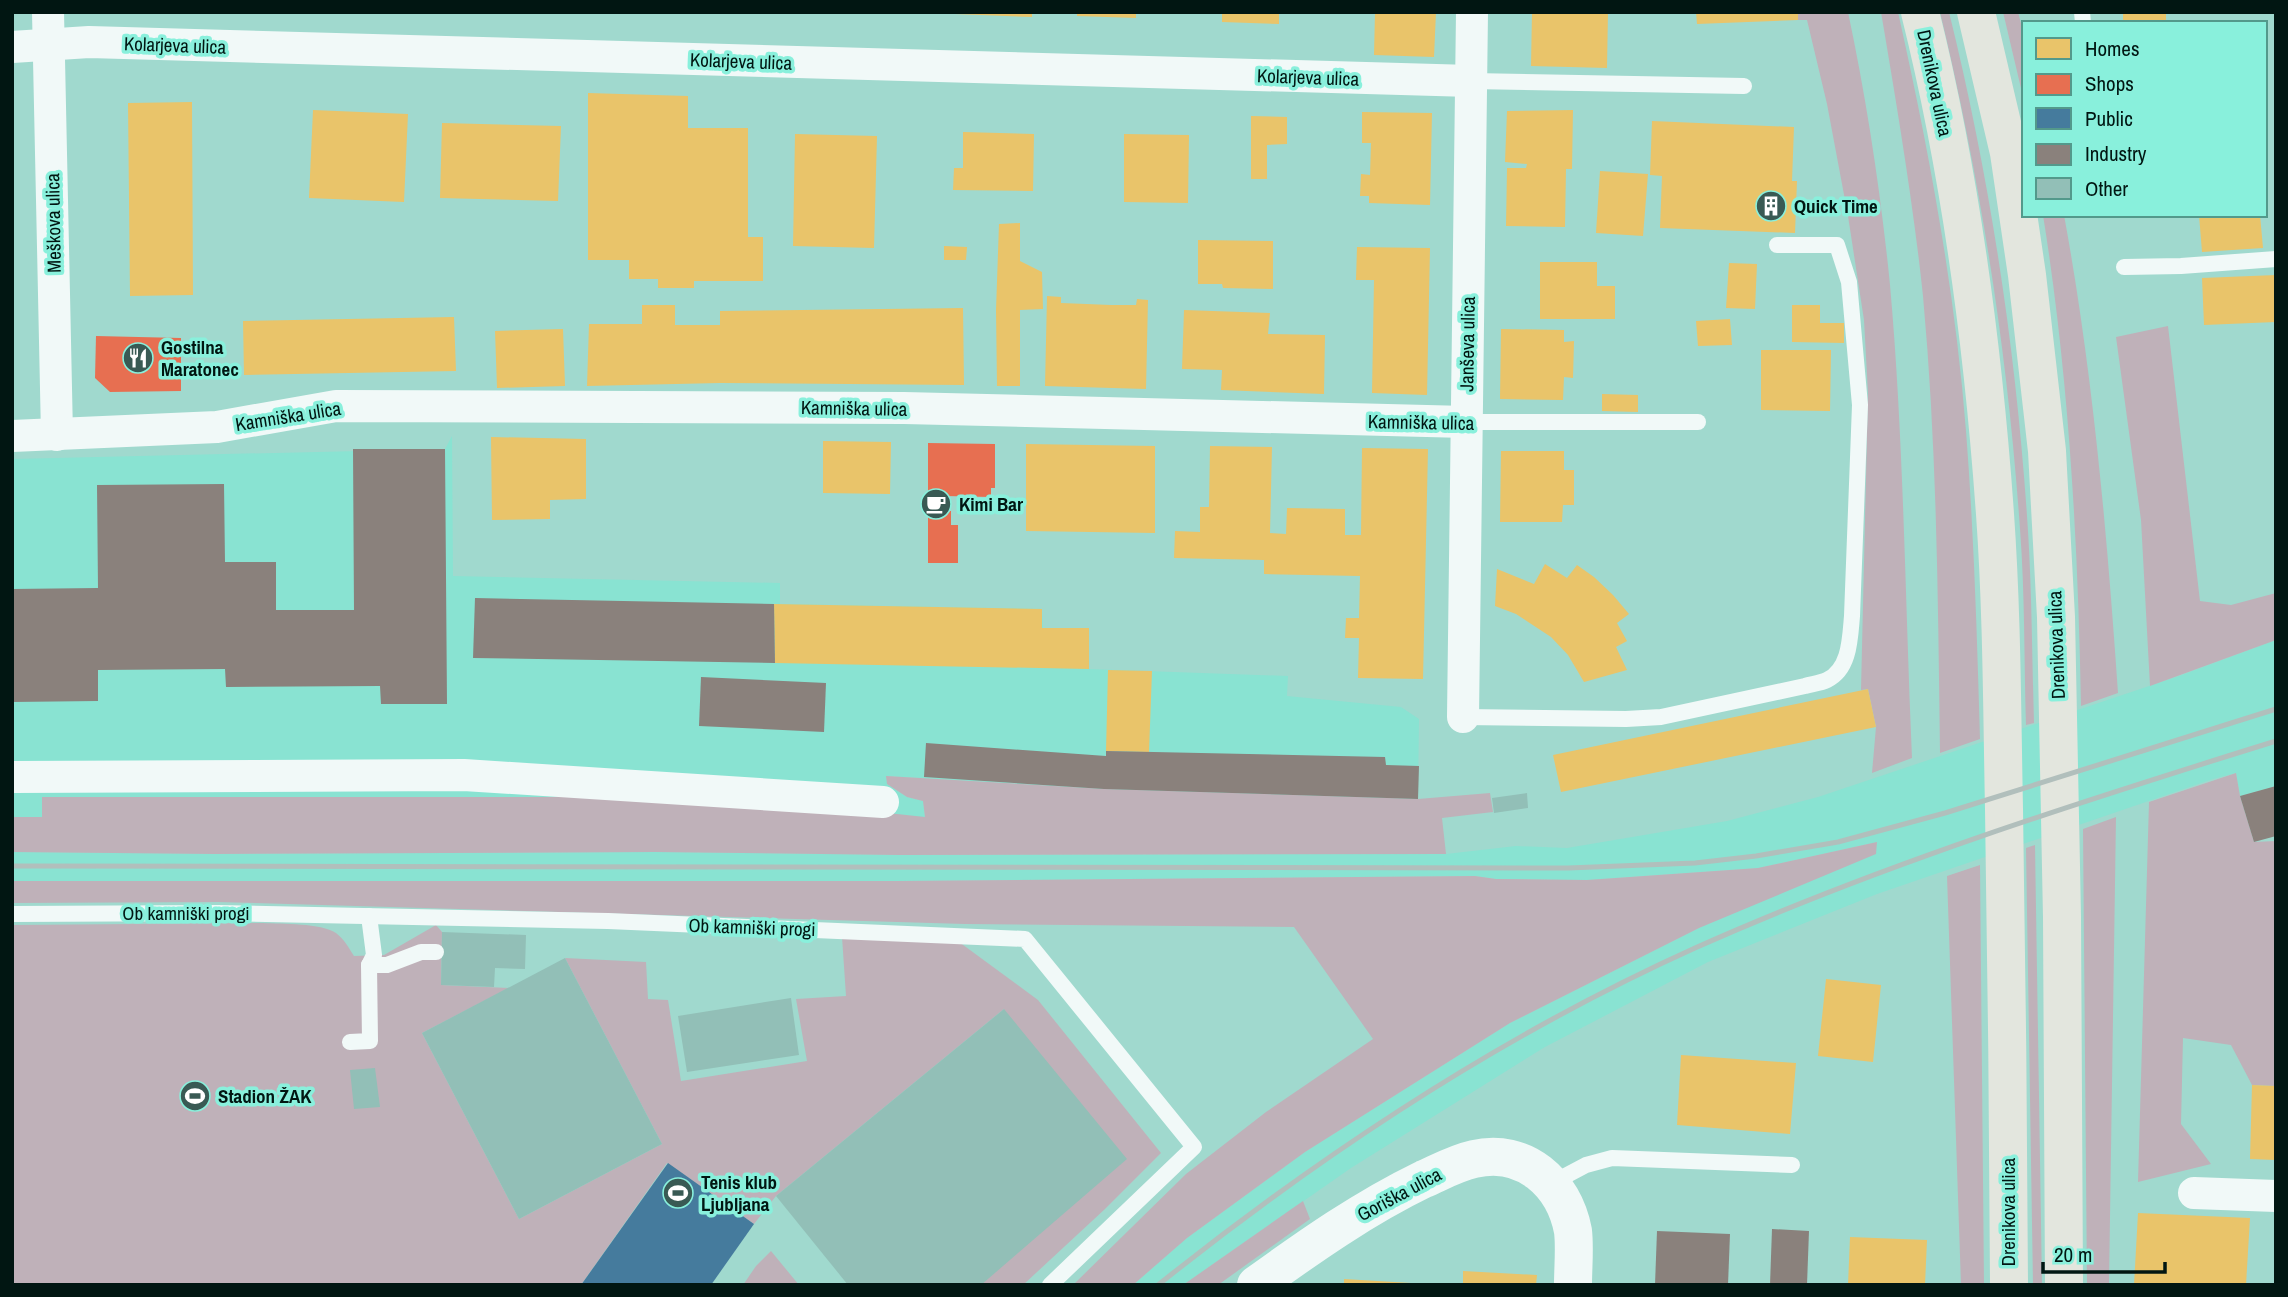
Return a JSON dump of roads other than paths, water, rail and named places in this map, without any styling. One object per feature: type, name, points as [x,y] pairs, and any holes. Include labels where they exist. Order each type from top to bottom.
[{"type":"main road","name":"Drenikova ulica","points":[[1920,12],[1952,160],[1971,279],[1985,393],[1995,516],[2001,634],[2009,1285]]},
{"type":"main road","name":"Drenikova ulica","points":[[1976,12],[2009,152],[2027,275],[2047,451],[2056,658],[2062,930],[2064,1285]]},
{"type":"street","name":"Meškova ulica","points":[[48,12],[57,435]]},
{"type":"street","name":"Janševa ulica","points":[[1463,717],[1472,12]]},
{"type":"street","name":"Kolarjeva ulica","points":[[12,47],[116,43],[1471,81]]},
{"type":"street","name":"Kamniška ulica","points":[[12,436],[217,427],[335,406],[904,408],[1466,422]]},
{"type":"street","points":[[12,777],[464,775],[883,802]]},
{"type":"street","name":"Goriška ulica","points":[[1256,1285],[1372,1206],[1435,1174],[1473,1159],[1510,1157],[1536,1169],[1552,1183]]},
{"type":"street","points":[[1552,1183],[1566,1206],[1572,1230],[1573,1285]]},
{"type":"street","points":[[2194,1193],[2276,1196]]},
{"type":"lane","points":[[1471,81],[1744,86]]},
{"type":"lane","points":[[1463,717],[1661,717],[1828,680],[1841,670],[1849,647],[1852,616],[1860,405],[1849,282],[1837,245],[1777,245]]},
{"type":"lane","points":[[2124,267],[2276,259]]},
{"type":"lane","name":"Kamniška ulica","points":[[1466,422],[1698,422]]},
{"type":"lane","name":"Ob kamniški progi","points":[[12,914],[218,913],[608,921],[1025,939],[1194,1147],[1050,1285]]},
{"type":"lane","points":[[350,1042],[370,1041],[369,965],[374,955],[369,916]]},
{"type":"lane","points":[[369,965],[387,965],[421,951],[436,952]]},
{"type":"lane","points":[[1552,1183],[1586,1165],[1612,1158],[1792,1165]]},
{"type":"railway","points":[[12,866],[1568,868],[1695,863],[1838,842],[1945,813],[2276,709]]},
{"type":"railway","points":[[1158,1285],[1284,1189],[1350,1143],[1484,1058],[1623,982],[1766,917],[1910,862],[2056,811],[2276,741]]},
{"type":"place","name":"Quick Time","points":[[1771,206]]},
{"type":"place","name":"Gostilna Maratonec","points":[[138,358]]},
{"type":"place","name":"Kimi Bar","points":[[936,504]]},
{"type":"place","name":"Stadion ŽAK","points":[[195,1096]]},
{"type":"place","name":"Tenis klub Ljubljana","points":[[678,1193]]}]
